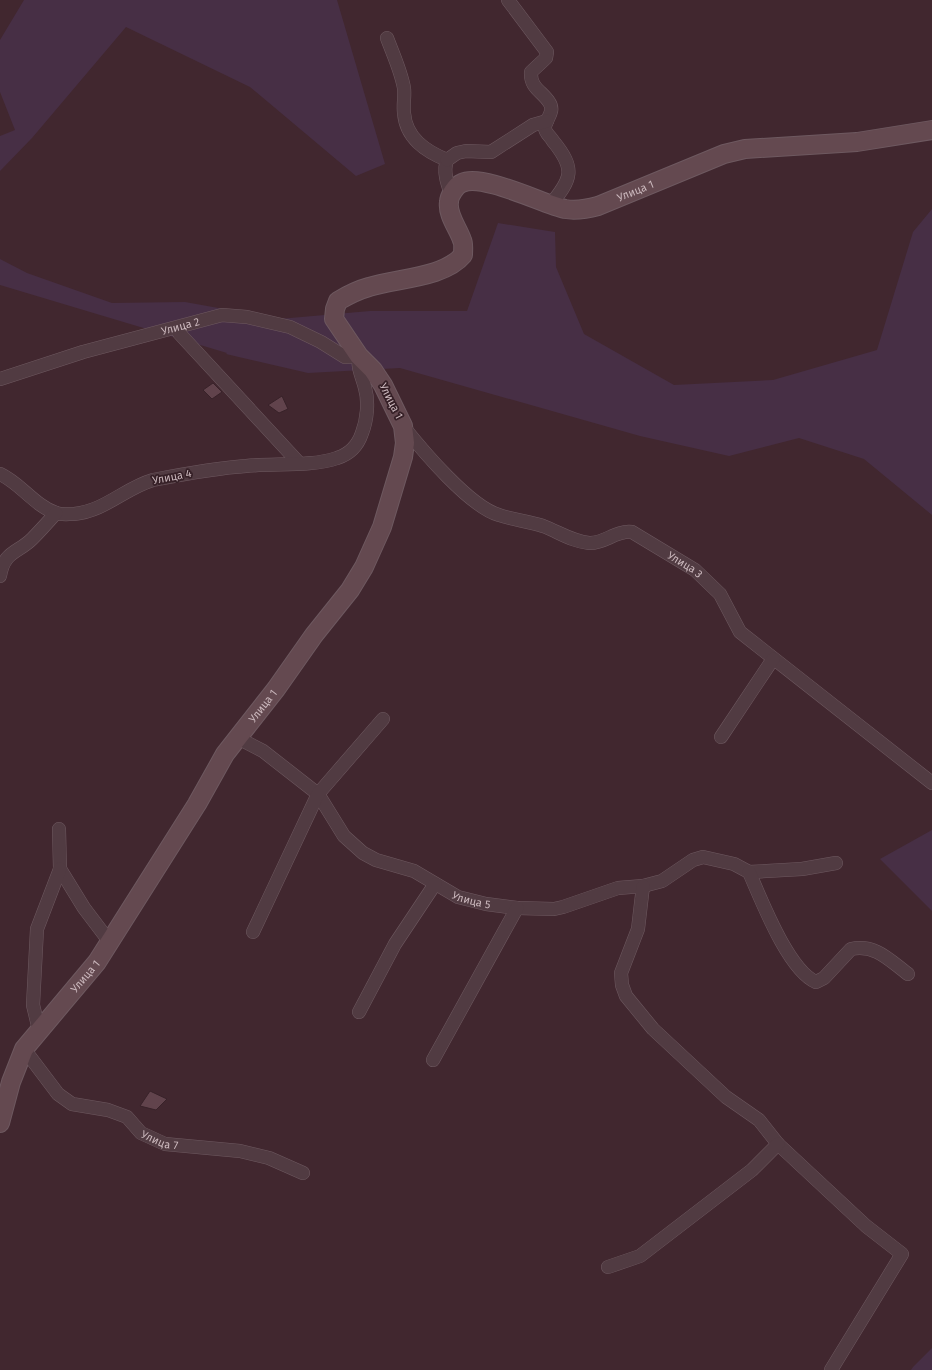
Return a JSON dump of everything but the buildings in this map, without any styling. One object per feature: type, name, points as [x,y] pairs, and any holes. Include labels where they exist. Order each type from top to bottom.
[{"type":"main road","name":"Улица 1","points":[[0,1124],[6,1080],[24,1049],[83,979],[161,862],[197,804],[225,754],[350,590],[364,567],[382,527],[403,457],[405,443],[403,426],[383,385],[373,370],[359,356],[334,319],[334,309],[338,301],[369,287],[443,269],[456,263],[463,255],[463,241],[448,203],[451,194],[462,183],[473,181],[508,189],[550,205],[582,210],[593,208],[724,154],[745,149],[856,142],[932,130]]},
{"type":"street","points":[[508,0],[547,52],[546,58],[531,72],[530,78],[535,88],[550,103],[552,112],[545,127],[546,131],[562,151],[569,173],[566,186],[550,205]]},
{"type":"street","points":[[387,38],[404,89],[404,112],[408,129],[414,140],[424,148],[448,160]]},
{"type":"street","points":[[451,194],[446,182],[446,165],[452,155],[461,152],[491,152],[533,125],[548,121]]},
{"type":"street","name":"Улица 2","points":[[0,379],[83,352],[222,315],[247,317],[290,327],[322,342],[346,357],[359,356]]},
{"type":"street","name":"Улица 2","points":[[179,333],[299,463]]},
{"type":"street","name":"Улица 4","points":[[56,513],[68,514],[88,512],[101,507],[144,482],[153,480],[221,468],[326,461],[339,458],[358,444],[363,432],[367,406],[366,390],[358,366],[359,356]]},
{"type":"street","name":"Улица 3","points":[[403,426],[425,454],[476,502],[498,515],[522,519],[545,527],[566,538],[590,543],[598,542],[625,531],[632,532],[696,570],[720,594],[740,632],[932,783]]},
{"type":"street","points":[[0,474],[56,513],[31,540],[12,552],[1,568],[0,576]]},
{"type":"street","points":[[721,737],[773,659]]},
{"type":"street","points":[[253,932],[318,794],[383,719]]},
{"type":"street","name":"Улица 5","points":[[238,738],[263,751],[318,794],[344,836],[363,853],[376,860],[414,871],[458,897],[486,904],[516,908],[563,907],[618,888],[643,886],[662,881],[693,860],[703,857],[734,864],[749,872]]},
{"type":"street","points":[[40,1030],[33,1005],[37,928],[60,869],[59,829]]},
{"type":"street","points":[[836,863],[802,869],[749,872],[779,938],[804,974],[816,982],[824,978],[851,949],[858,947],[875,949],[908,974]]},
{"type":"street","points":[[60,869],[84,908],[109,940]]},
{"type":"street","points":[[358,1012],[395,944],[435,884]]},
{"type":"street","points":[[643,886],[638,929],[621,973],[622,985],[626,996],[653,1029],[726,1097],[759,1120],[778,1144],[866,1226],[902,1254],[831,1370]]},
{"type":"street","points":[[433,1060],[516,908]]},
{"type":"street","name":"Улица 7","points":[[24,1049],[58,1094],[72,1104],[108,1110],[127,1117],[142,1134],[165,1144],[240,1151],[269,1158],[303,1173]]},
{"type":"street","points":[[608,1267],[640,1256],[752,1170],[778,1144]]},
{"type":"shaded area","points":[[24,0],[337,0],[385,164],[356,176],[250,87],[126,27],[32,138],[0,171],[0,136],[15,130],[0,92],[0,40]]},
{"type":"shaded area","points":[[932,209],[932,515],[864,459],[799,438],[729,456],[640,436],[400,368],[308,373],[226,354],[227,353],[0,285],[0,259],[27,273],[112,303],[185,302],[279,319],[370,311],[467,311],[498,223],[555,232],[556,267],[584,334],[674,385],[773,380],[877,350],[913,232]]},
{"type":"shaded area","points":[[932,830],[932,911],[880,859]]},
{"type":"shaded area","points":[[932,1348],[932,1370],[911,1370],[913,1367]]}]
